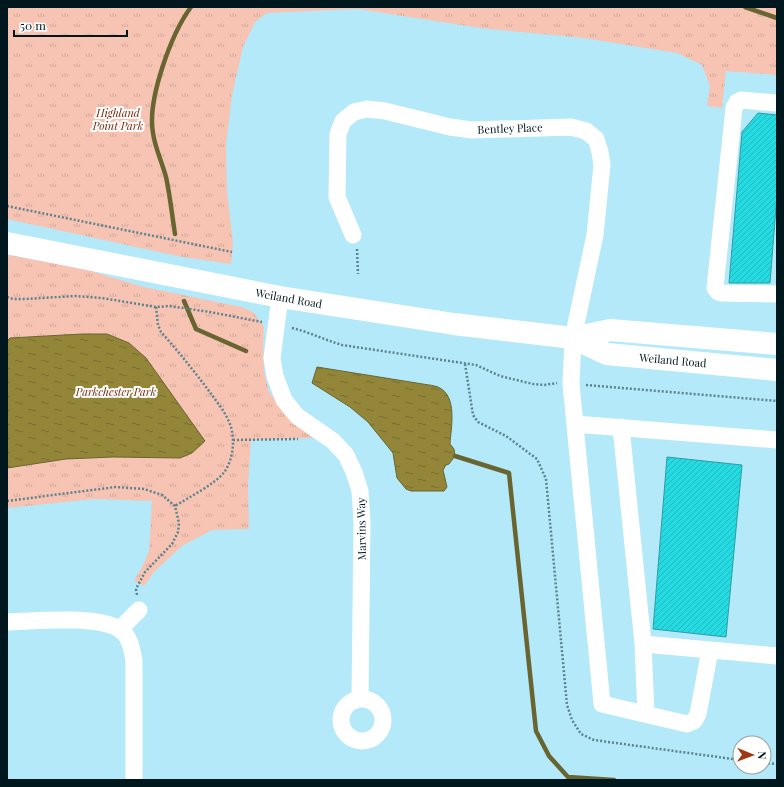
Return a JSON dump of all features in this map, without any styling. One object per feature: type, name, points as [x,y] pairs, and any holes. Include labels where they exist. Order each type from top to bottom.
[{"type":"main road","name":"Weiland Road","points":[[7,243],[280,297],[454,324],[573,338],[607,354],[777,370]]},
{"type":"main road","name":"Weiland Road","points":[[573,338],[610,330],[777,344]]},
{"type":"street","points":[[777,103],[741,100],[736,102],[734,108],[715,288],[718,292],[722,293],[777,294]]},
{"type":"street","name":"Bentley Place","points":[[353,235],[337,197],[338,134],[343,121],[354,112],[367,109],[385,111],[450,127],[472,130],[554,126],[571,127],[586,131],[596,139],[602,165],[595,235],[573,338],[571,384],[602,704],[646,714]]},
{"type":"street","name":"Marvins Way","points":[[280,297],[272,358],[275,376],[284,400],[297,416],[333,441],[346,455],[354,472],[360,491],[362,522],[360,698]]},
{"type":"street","points":[[575,424],[777,440]]},
{"type":"street","points":[[621,427],[643,644],[646,714],[687,724],[694,721],[698,714],[710,650]]},
{"type":"street","points":[[120,629],[139,610]]},
{"type":"street","points":[[7,622],[52,620],[100,622],[120,629],[130,642],[134,661],[134,780]]},
{"type":"street","points":[[643,644],[777,656]]},
{"type":"path","points":[[7,206],[232,252]]},
{"type":"path","points":[[353,235],[357,244],[358,274]]},
{"type":"path","points":[[7,297],[26,300],[75,296],[108,298],[156,307],[169,306],[277,323],[309,332],[324,340],[342,345],[476,365],[500,376],[533,384],[571,384],[777,401]]},
{"type":"path","points":[[156,307],[158,325],[161,332],[197,375],[223,411],[231,427],[233,440],[231,459],[225,471],[218,479],[175,506]]},
{"type":"path","points":[[466,364],[473,415],[478,422],[506,436],[537,459],[546,479],[567,705],[572,720],[581,734],[594,740],[622,745],[732,759]]},
{"type":"path","points":[[233,440],[298,439]]},
{"type":"path","points":[[7,501],[115,487],[144,488],[162,495],[175,506],[179,523],[178,532],[172,544],[146,572],[136,589],[139,610]]},
{"type":"green space","name":"Highland Point Park","points":[[7,7],[777,7],[777,75],[726,71],[722,108],[707,106],[710,86],[702,65],[677,53],[584,38],[480,28],[358,9],[267,13],[255,22],[243,47],[232,95],[226,145],[227,191],[233,244],[231,264],[182,257],[7,219]]},
{"type":"green space","name":"Parkchester Park","points":[[7,255],[74,266],[144,287],[242,307],[253,312],[264,327],[264,371],[269,392],[291,420],[313,438],[251,440],[248,486],[249,529],[212,530],[182,546],[154,572],[144,586],[134,581],[149,551],[152,501],[94,499],[7,508]]},
{"type":"water","points":[[107,334],[129,343],[146,358],[205,441],[192,453],[180,458],[113,457],[66,459],[7,468],[7,341],[10,338]]},
{"type":"water","points":[[317,367],[432,385],[444,391],[451,405],[452,421],[450,444],[454,449],[455,456],[443,470],[447,487],[444,491],[411,491],[406,489],[397,478],[393,453],[368,422],[350,407],[312,383]]},
{"type":"building","points":[[758,113],[777,115],[777,195],[770,283],[729,283],[742,132]]},
{"type":"building","points":[[667,457],[742,465],[726,637],[653,629]]},
{"type":"waterway","points":[[175,234],[167,184],[154,139],[152,119],[157,86],[162,68],[176,33],[191,7]]},
{"type":"waterway","points":[[745,7],[777,18]]},
{"type":"waterway","points":[[184,301],[196,329],[246,351]]},
{"type":"waterway","points":[[455,456],[509,473],[536,731],[549,756],[568,777],[614,780]]}]
